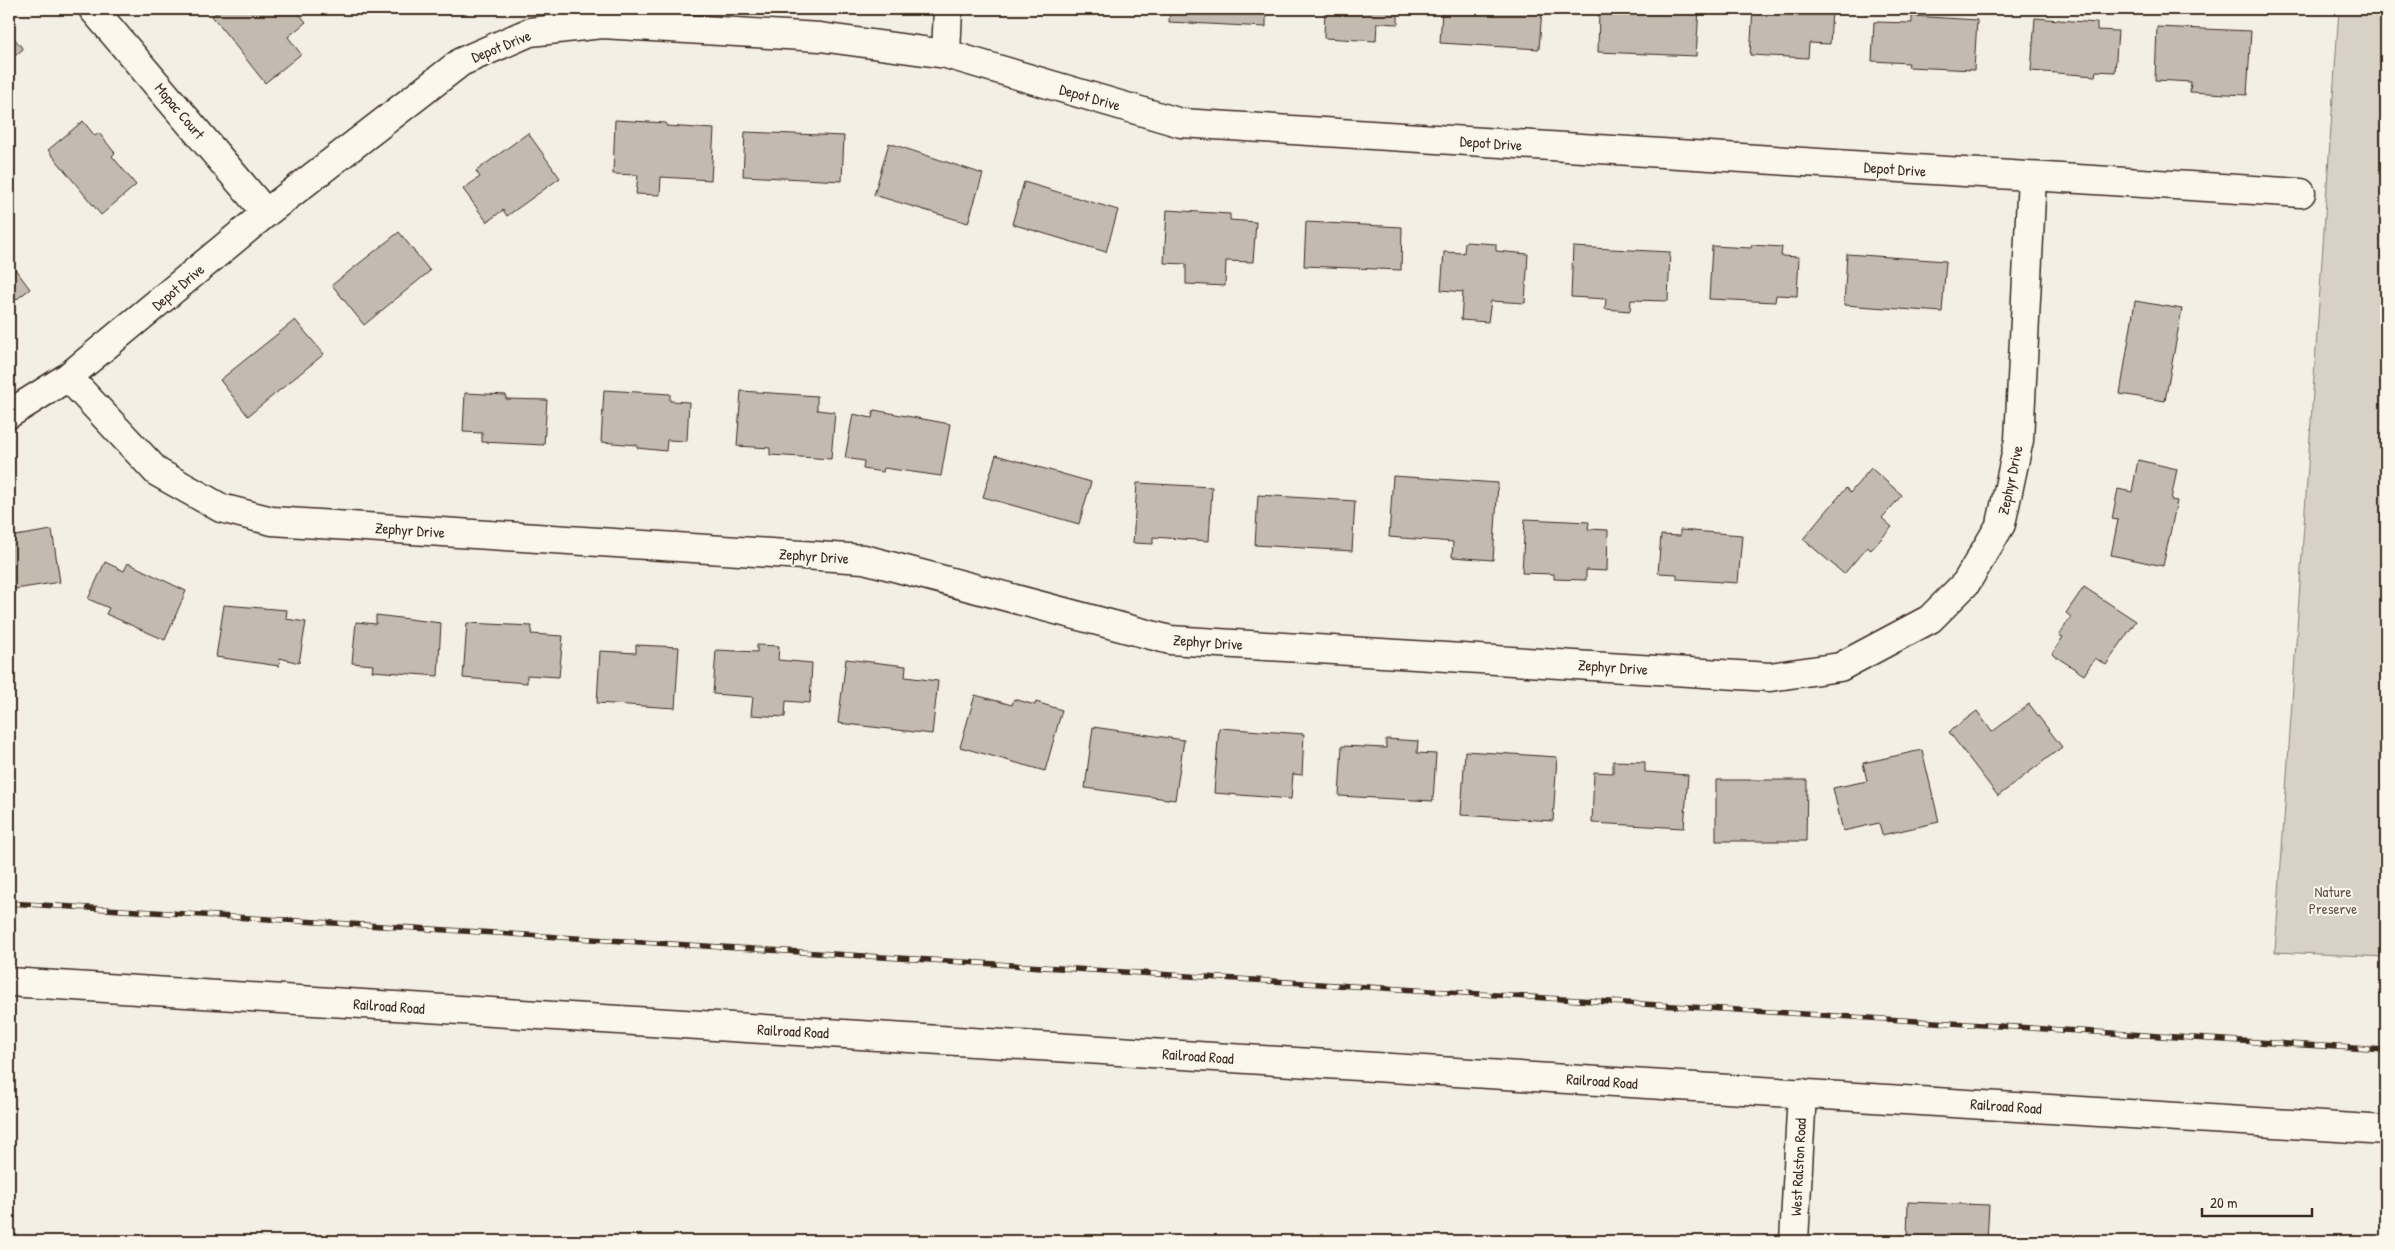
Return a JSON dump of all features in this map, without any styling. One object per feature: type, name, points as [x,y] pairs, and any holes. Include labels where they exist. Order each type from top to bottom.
[{"type":"street","name":"Mopac Court","points":[[93,9],[266,213]]},
{"type":"street","points":[[946,54],[948,9]]},
{"type":"street","name":"Depot Drive","points":[[9,414],[68,377],[266,213],[461,62],[530,32],[602,24],[820,37],[946,54],[1181,123],[2301,193]]},
{"type":"street","name":"Zephyr Drive","points":[[68,377],[157,472],[221,508],[272,521],[864,559],[1170,640],[1770,677],[1840,667],[1930,619],[1966,583],[2002,524],[2019,440],[2032,177]]},
{"type":"street","name":"Railroad Road","points":[[9,982],[2386,1130]]},
{"type":"street","name":"West Ralston Road","points":[[1794,1241],[1802,1093]]},
{"type":"green space","name":"Nature Preserve","points":[[2339,9],[2386,9],[2386,957],[2275,952]]},
{"type":"building","points":[[222,9],[295,9],[306,22],[288,37],[301,54],[265,83],[212,16]]},
{"type":"building","points":[[1170,9],[1266,9],[1266,27],[1169,22]]},
{"type":"building","points":[[1325,9],[1398,9],[1398,24],[1377,23],[1376,41],[1324,38]]},
{"type":"building","points":[[1442,9],[1542,9],[1539,49],[1440,43]]},
{"type":"building","points":[[1599,9],[1674,12],[1674,9],[1699,9],[1696,56],[1598,52]]},
{"type":"building","points":[[1753,9],[1832,9],[1830,44],[1809,43],[1808,58],[1750,55]]},
{"type":"building","points":[[1912,16],[1977,20],[1974,70],[1908,67],[1909,63],[1872,61],[1874,22],[1912,23]]},
{"type":"building","points":[[2035,18],[2097,23],[2097,30],[2118,31],[2115,72],[2096,71],[2095,76],[2031,71]]},
{"type":"building","points":[[2157,27],[2251,31],[2247,95],[2190,92],[2191,82],[2155,80]]},
{"type":"building","points":[[9,32],[23,49],[9,61]]},
{"type":"building","points":[[615,120],[666,123],[666,126],[714,129],[711,180],[661,177],[660,195],[636,194],[638,175],[613,174]]},
{"type":"building","points":[[83,121],[95,136],[99,133],[115,153],[112,156],[136,185],[101,215],[48,150]]},
{"type":"building","points":[[745,132],[844,136],[842,181],[743,176]]},
{"type":"building","points":[[528,133],[560,178],[507,216],[503,210],[487,222],[463,189],[480,177],[476,171]]},
{"type":"building","points":[[889,143],[983,174],[968,223],[874,195]]},
{"type":"building","points":[[1024,182],[1118,210],[1106,252],[1012,224]]},
{"type":"building","points":[[1167,210],[1230,214],[1230,220],[1256,222],[1253,262],[1226,261],[1225,286],[1186,284],[1186,264],[1164,263]]},
{"type":"building","points":[[1306,222],[1402,227],[1401,270],[1304,266]]},
{"type":"building","points":[[399,232],[430,271],[364,325],[332,285]]},
{"type":"building","points":[[1465,242],[1496,244],[1496,251],[1528,254],[1525,303],[1491,301],[1488,322],[1461,320],[1463,292],[1441,290],[1444,252],[1464,253]]},
{"type":"building","points":[[1752,245],[1782,247],[1781,256],[1799,257],[1797,296],[1776,295],[1775,302],[1709,299],[1712,246],[1751,248]]},
{"type":"building","points":[[1573,247],[1670,252],[1668,301],[1631,300],[1630,311],[1605,309],[1606,299],[1571,297]]},
{"type":"building","points":[[1847,254],[1946,261],[1942,312],[1844,305]]},
{"type":"building","points":[[9,261],[30,289],[9,305]]},
{"type":"building","points":[[2135,301],[2182,309],[2165,401],[2120,394]]},
{"type":"building","points":[[295,320],[324,354],[248,416],[220,380]]},
{"type":"building","points":[[604,390],[670,394],[670,401],[689,402],[687,441],[667,440],[666,451],[637,448],[637,445],[601,442]]},
{"type":"building","points":[[741,391],[817,396],[817,410],[835,412],[831,459],[770,455],[770,448],[737,446]]},
{"type":"building","points":[[465,393],[506,395],[506,399],[547,400],[544,445],[482,442],[482,433],[463,432]]},
{"type":"building","points":[[874,410],[950,424],[941,476],[884,468],[883,472],[863,469],[864,461],[845,458],[853,414],[872,418]]},
{"type":"building","points":[[996,455],[1091,482],[1079,524],[983,497]]},
{"type":"building","points":[[2138,460],[2177,469],[2171,500],[2177,501],[2163,566],[2111,555],[2118,520],[2112,519],[2118,489],[2132,492]]},
{"type":"building","points":[[1871,468],[1902,495],[1882,518],[1892,527],[1871,550],[1867,547],[1844,574],[1803,539],[1846,488],[1850,493]]},
{"type":"building","points":[[1393,476],[1498,483],[1493,560],[1452,557],[1453,542],[1389,537]]},
{"type":"building","points":[[1137,483],[1212,487],[1209,541],[1153,537],[1153,544],[1133,543]]},
{"type":"building","points":[[1258,495],[1355,501],[1352,551],[1255,545]]},
{"type":"building","points":[[1525,519],[1589,522],[1588,529],[1608,530],[1607,571],[1586,570],[1586,580],[1554,579],[1554,574],[1522,573]]},
{"type":"building","points":[[52,530],[60,582],[9,590],[9,537]]},
{"type":"building","points":[[1680,530],[1742,535],[1738,583],[1677,579],[1677,574],[1658,573],[1661,535],[1680,536]]},
{"type":"building","points":[[105,562],[124,571],[128,563],[186,591],[165,640],[106,614],[109,608],[88,599]]},
{"type":"building","points":[[2084,587],[2136,621],[2106,665],[2095,658],[2084,675],[2052,654],[2063,637],[2059,635],[2071,617],[2066,613]]},
{"type":"building","points":[[224,605],[287,610],[286,619],[306,622],[299,663],[280,658],[279,666],[216,657]]},
{"type":"building","points":[[376,615],[441,623],[438,676],[372,671],[373,665],[352,663],[356,622],[376,624]]},
{"type":"building","points":[[467,623],[532,626],[531,634],[563,636],[559,677],[527,675],[527,683],[463,678]]},
{"type":"building","points":[[636,645],[679,647],[675,708],[597,703],[600,651],[636,653]]},
{"type":"building","points":[[757,645],[779,646],[778,660],[812,663],[810,703],[786,701],[785,717],[751,715],[753,697],[713,694],[716,650],[757,652]]},
{"type":"building","points":[[846,659],[906,666],[905,677],[938,681],[932,734],[838,723]]},
{"type":"building","points":[[975,695],[1012,705],[1014,699],[1035,705],[1036,702],[1062,710],[1045,771],[960,747]]},
{"type":"building","points":[[2029,704],[2062,747],[1998,796],[1949,732],[1977,711],[1992,732]]},
{"type":"building","points":[[1093,727],[1184,740],[1175,800],[1085,788]]},
{"type":"building","points":[[1219,728],[1304,734],[1302,775],[1293,774],[1291,799],[1214,793]]},
{"type":"building","points":[[1386,739],[1418,741],[1417,753],[1436,754],[1433,801],[1339,796],[1342,746],[1386,748]]},
{"type":"building","points":[[1922,750],[1939,822],[1882,835],[1879,823],[1843,831],[1833,788],[1867,781],[1863,763]]},
{"type":"building","points":[[1465,751],[1557,757],[1553,821],[1461,815]]},
{"type":"building","points":[[1613,761],[1645,762],[1645,772],[1688,775],[1684,828],[1592,823],[1594,772],[1613,773]]},
{"type":"building","points":[[1716,780],[1807,780],[1806,841],[1716,841]]},
{"type":"building","points":[[1908,1202],[1989,1205],[1987,1241],[1907,1241]]},
{"type":"railway","points":[[9,903],[2386,1050]]}]
